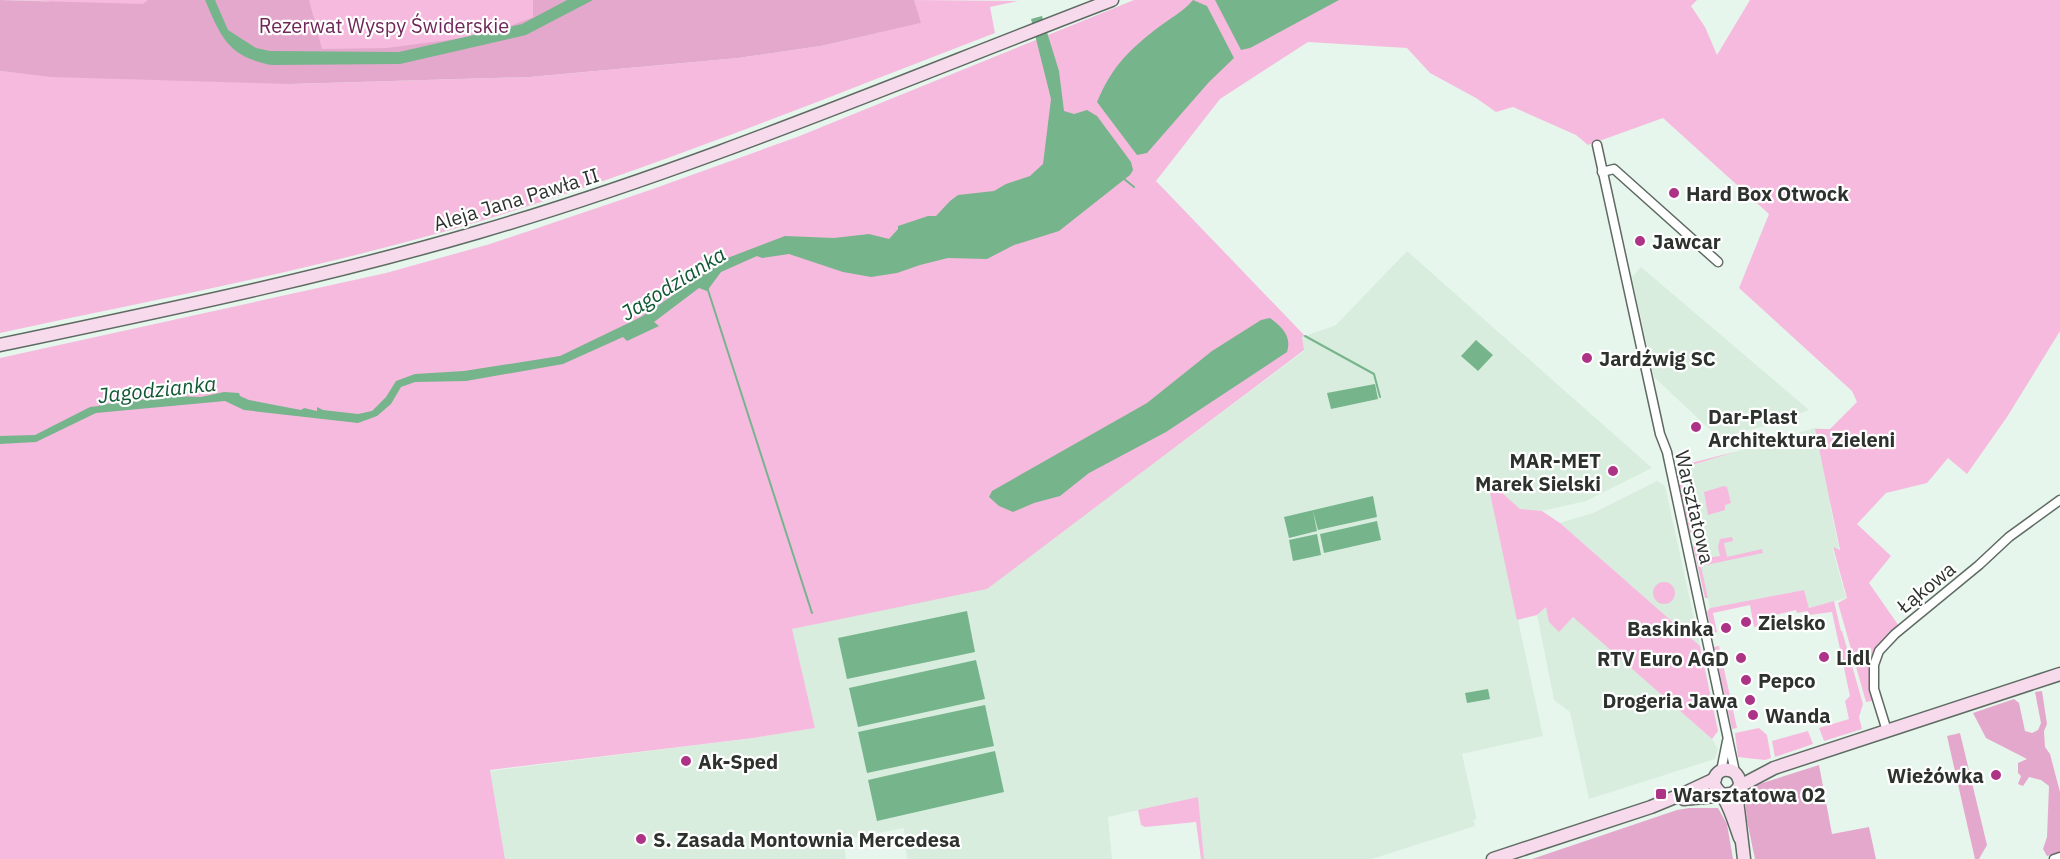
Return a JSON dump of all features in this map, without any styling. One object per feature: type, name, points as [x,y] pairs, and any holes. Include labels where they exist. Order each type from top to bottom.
[{"type":"main road","name":"Aleja Jana Pawła II","points":[[0,345],[295,281],[480,232],[636,182],[1112,0]]},
{"type":"main road","points":[[1493,859],[1651,807],[1685,799],[1729,795],[1774,768],[2060,674]]},
{"type":"main road","points":[[1735,772],[1774,768]]},
{"type":"main road","points":[[1651,807],[1729,769],[1735,772],[1739,778],[1740,838],[1744,859]]},
{"type":"main road","points":[[1718,775],[1715,786],[1722,794],[1740,838]]},
{"type":"street","name":"Warsztatowa","points":[[1597,146],[1658,423],[1667,452],[1729,735],[1735,772]]},
{"type":"street","points":[[1602,172],[1614,170],[1718,262]]},
{"type":"street","name":"Łąkowa","points":[[1887,731],[1874,690],[1874,665],[1879,651],[1895,634],[2014,533],[2060,500]]},
{"type":"street","name":"Warsztatowa","points":[[1718,775],[1729,735]]},
{"type":"street","points":[[2054,859],[2060,857]]},
{"type":"shaded area","points":[[0,0],[143,4],[148,0],[309,0],[322,49],[387,48],[486,35],[533,17],[533,0],[914,0],[921,23],[821,46],[738,58],[530,77],[291,84],[51,77],[0,71]]},
{"type":"shaded area","points":[[205,0],[215,0],[228,30],[256,48],[270,51],[399,52],[522,24],[567,0],[593,0],[526,35],[400,64],[272,65],[245,57],[236,51],[222,35]]},
{"type":"shaded area","points":[[1193,0],[1207,6],[1234,58],[1209,82],[1147,153],[1137,155],[1097,102],[1108,79],[1129,53]]},
{"type":"shaded area","points":[[1215,0],[1339,0],[1250,48],[1241,50]]},
{"type":"shaded area","points":[[1042,16],[1059,71],[1064,111],[1074,114],[1087,110],[1097,116],[1131,162],[1133,170],[1130,175],[1059,231],[1014,245],[987,259],[948,258],[897,273],[871,277],[843,272],[789,254],[762,258],[757,256],[721,272],[707,291],[699,288],[654,322],[659,326],[627,341],[623,337],[563,364],[466,381],[415,382],[401,387],[391,404],[377,416],[358,423],[244,410],[225,401],[96,413],[36,442],[0,444],[0,436],[35,435],[90,407],[99,406],[100,404],[97,404],[100,400],[106,404],[171,396],[201,397],[224,392],[239,393],[240,396],[249,400],[301,410],[304,408],[317,411],[317,407],[323,410],[358,414],[372,411],[386,397],[396,381],[415,374],[464,371],[560,356],[641,317],[694,281],[717,262],[785,236],[834,238],[869,234],[889,239],[898,226],[928,216],[936,216],[958,195],[994,191],[1006,184],[1030,176],[1043,164],[1051,99],[1031,19]]},
{"type":"shaded area","points":[[1407,251],[1652,468],[1586,501],[1542,511],[1520,509],[1488,480],[1543,736],[1462,754],[1477,821],[1473,820],[1475,826],[1372,859],[1204,859],[1197,797],[1108,817],[1112,859],[907,859],[904,828],[843,840],[846,859],[505,859],[490,771],[815,728],[791,629],[987,588],[1304,351],[1302,337],[1336,325]]},
{"type":"shaded area","points":[[1641,267],[1809,410],[1769,425],[1719,438],[1654,377],[1632,277]]},
{"type":"shaded area","points":[[1270,318],[1282,328],[1287,337],[1287,352],[1166,432],[1089,473],[1060,496],[1013,512],[999,506],[989,497],[992,491],[1147,403],[1212,351],[1261,320]]},
{"type":"shaded area","points":[[1476,340],[1493,355],[1478,371],[1461,356]]},
{"type":"shaded area","points":[[1375,384],[1378,399],[1331,409],[1327,393]]},
{"type":"shaded area","points":[[1814,428],[1838,430],[1902,489],[1830,504],[1839,550],[1832,547],[1846,598],[1809,608],[1804,590],[1710,608],[1679,469]]},
{"type":"shaded area","points":[[1657,481],[1665,486],[1700,646],[1560,523],[1593,513]]},
{"type":"shaded area","points":[[1373,496],[1377,517],[1318,530],[1313,511],[1317,531],[1289,538],[1284,517]]},
{"type":"shaded area","points":[[1377,521],[1381,540],[1324,553],[1320,534]]},
{"type":"shaded area","points":[[1317,534],[1321,555],[1293,561],[1289,540]]},
{"type":"shaded area","points":[[1546,606],[1559,631],[1573,616],[1712,739],[1718,749],[1715,759],[1589,799],[1570,712],[1554,700],[1537,615]]},
{"type":"shaded area","points":[[967,611],[975,652],[847,679],[838,638]]},
{"type":"shaded area","points":[[976,660],[985,699],[858,727],[849,688]]},
{"type":"shaded area","points":[[1488,689],[1490,699],[1467,703],[1465,693]]},
{"type":"shaded area","points":[[2042,691],[2047,724],[2044,731],[2045,747],[2050,754],[2060,792],[2060,853],[2047,856],[2043,849],[2047,837],[2049,786],[2041,780],[2029,777],[2023,786],[2018,784],[2021,776],[2018,773],[2018,763],[2027,759],[1986,738],[1973,713],[2014,699],[2019,703],[2025,731],[2032,733],[2038,730],[2041,723],[2035,692]]},
{"type":"shaded area","points":[[985,705],[994,746],[867,773],[858,732]]},
{"type":"shaded area","points":[[1960,733],[1987,845],[1979,859],[1975,859],[1947,736]]},
{"type":"shaded area","points":[[995,751],[1004,792],[877,821],[868,780]]},
{"type":"shaded area","points":[[1819,765],[1832,834],[1869,827],[1876,859],[1755,859],[1745,799],[1756,785]]},
{"type":"shaded area","points":[[1718,808],[1727,824],[1733,859],[1532,859],[1677,810]]},
{"type":"green space","points":[[0,0],[199,0],[292,84],[530,77],[738,58],[821,46],[920,23],[914,0],[1018,1],[990,7],[995,33],[741,131],[549,199],[424,237],[304,268],[0,333],[0,71],[47,76],[49,1]]},
{"type":"green space","name":"Rezerwat Wyspy Świderskie","points":[[232,0],[535,0],[533,17],[479,38],[391,50],[321,49]]},
{"type":"green space","points":[[1134,0],[1697,0],[1691,6],[1705,27],[1717,55],[1750,0],[2060,0],[2060,331],[2007,417],[1967,474],[1948,458],[1927,483],[1886,493],[1857,524],[1891,556],[1869,583],[1901,629],[1895,634],[1874,665],[1877,700],[1866,702],[1838,603],[1847,598],[1833,547],[1840,550],[1815,429],[1830,429],[1857,402],[1852,391],[1739,288],[1769,214],[1663,118],[1588,145],[1576,135],[1513,107],[1496,112],[1476,98],[1430,73],[1407,48],[1308,42],[1220,99],[1156,181],[1305,336],[1302,337],[1304,350],[987,589],[792,629],[815,728],[753,738],[490,770],[505,859],[0,859],[0,358],[386,273],[490,244],[797,137]]},
{"type":"green space","points":[[1738,451],[1679,469],[1694,533],[1690,533],[1677,473],[1679,466]]},
{"type":"green space","points":[[1487,479],[1520,509],[1542,511],[1560,523],[1700,646],[1718,731],[1712,739],[1573,617],[1559,632],[1549,622],[1546,607],[1537,615],[1517,620]]},
{"type":"green space","points":[[1727,487],[1731,503],[1725,505],[1725,510],[1708,515],[1704,492]]},
{"type":"green space","points":[[1732,537],[1733,541],[1724,543],[1727,557],[1762,549],[1763,553],[1701,566],[1708,598],[1705,598],[1693,546],[1696,543],[1703,547],[1706,558],[1720,556],[1718,547],[1720,539]]},
{"type":"green space","points":[[1664,582],[1674,589],[1675,593],[1668,603],[1664,604],[1654,597],[1653,593],[1660,583]]},
{"type":"green space","points":[[1804,590],[1809,608],[1834,601],[1863,704],[1859,717],[1862,729],[1824,741],[1819,728],[1849,719],[1845,701],[1850,696],[1832,612],[1809,615],[1808,611],[1797,613],[1796,610],[1757,619],[1758,626],[1754,627],[1750,605],[1713,613],[1717,632],[1712,634],[1707,612],[1710,608]]},
{"type":"green space","points":[[1719,646],[1737,728],[1732,729],[1714,647]]},
{"type":"green space","points":[[1759,728],[1767,735],[1771,758],[1765,760],[1738,757],[1735,733]]},
{"type":"green space","points":[[1808,731],[1813,744],[1775,757],[1772,741]]},
{"type":"green space","points":[[1198,797],[1204,859],[1201,859],[1196,822],[1145,827],[1141,825],[1138,810]]},
{"type":"waterway","points":[[1123,178],[1134,187]]},
{"type":"waterway","name":"Jagodzianka","points":[[707,287],[812,613]]},
{"type":"waterway","points":[[1305,336],[1374,374],[1380,397]]},
{"type":"place","name":"Hard Box Otwock","points":[[1674,193]]},
{"type":"place","name":"Jawcar","points":[[1640,241]]},
{"type":"place","name":"Jardźwig SC","points":[[1587,358]]},
{"type":"place","name":"Dar-Plast Architektura Zieleni","points":[[1696,427]]},
{"type":"place","name":"MAR-MET Marek Sielski","points":[[1613,471]]},
{"type":"place","name":"Zielsko","points":[[1746,622]]},
{"type":"place","name":"Baskinka","points":[[1726,628]]},
{"type":"place","name":"Lidl","points":[[1824,657]]},
{"type":"place","name":"RTV Euro AGD","points":[[1741,658]]},
{"type":"place","name":"Pepco","points":[[1746,680]]},
{"type":"place","name":"Drogeria Jawa","points":[[1750,700]]},
{"type":"place","name":"Wanda","points":[[1753,715]]},
{"type":"place","name":"Ak-Sped","points":[[686,761]]},
{"type":"place","name":"Wieżówka","points":[[1996,775]]},
{"type":"place","name":"Warsztatowa 02","points":[[1661,794]]},
{"type":"place","name":"S. Zasada Montownia Mercedesa","points":[[641,839]]}]
